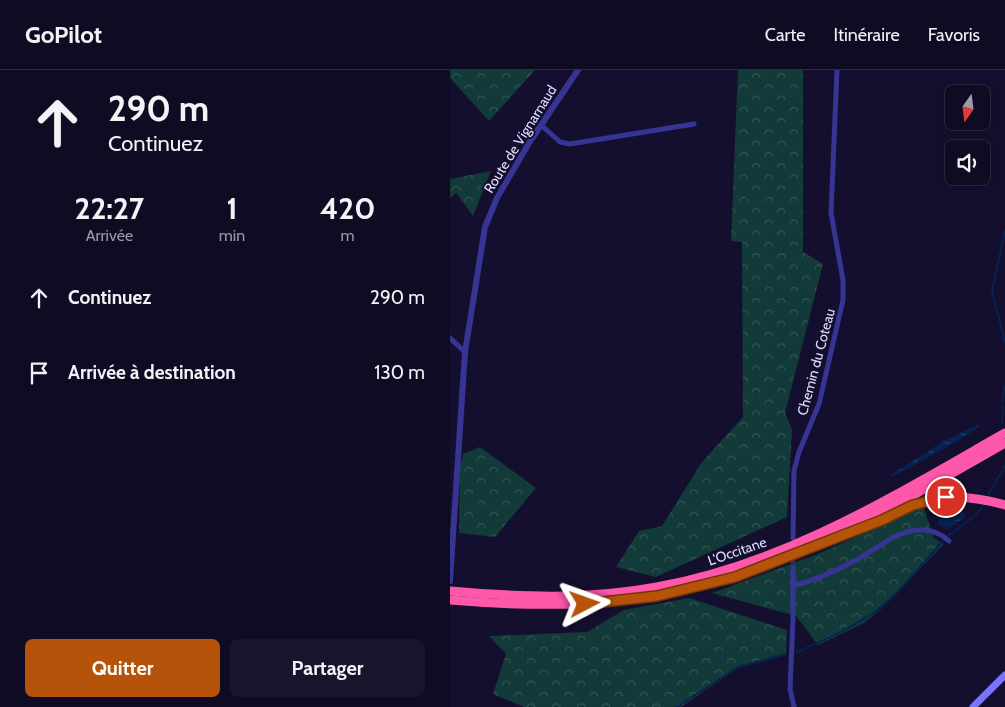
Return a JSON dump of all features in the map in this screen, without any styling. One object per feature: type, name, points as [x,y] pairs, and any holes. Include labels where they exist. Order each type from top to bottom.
[{"type":"highway","name":"L'Occitane","points":[[450,591],[516,596],[570,596],[656,587],[706,576],[761,559],[830,530],[895,496],[1005,433]]},
{"type":"highway","name":"L'Occitane","points":[[450,600],[508,604],[570,605],[657,596],[735,577],[834,537],[899,503],[1005,443]]},
{"type":"highway","points":[[834,537],[929,500],[960,497],[1005,504]]},
{"type":"main road","points":[[973,707],[1005,675]]},
{"type":"street","name":"Route de Vignarnaud","points":[[450,581],[465,352],[485,227],[497,198],[541,125],[578,70]]},
{"type":"street","name":"Chemin du Coteau","points":[[793,538],[794,471],[799,452],[819,404],[844,300],[844,280],[831,213],[837,70]]},
{"type":"street","points":[[541,125],[560,142],[570,144],[694,124]]},
{"type":"street","points":[[450,338],[465,352]]},
{"type":"street","points":[[793,586],[813,580],[858,559],[901,534],[925,530],[941,534],[949,541]]},
{"type":"street","points":[[793,567],[790,689],[794,707]]},
{"type":"green space","points":[[450,70],[535,70],[489,121],[450,78]]},
{"type":"green space","points":[[738,70],[803,70],[803,252],[823,264],[785,413],[792,430],[787,517],[656,577],[616,567],[639,531],[662,526],[702,462],[743,417],[742,242],[731,241]]},
{"type":"green space","points":[[491,171],[473,216],[456,193],[450,198],[450,179]]},
{"type":"green space","points":[[480,447],[536,488],[495,537],[459,533],[460,466],[463,454]]},
{"type":"green space","points":[[923,506],[934,538],[944,544],[881,609],[864,623],[818,645],[796,616],[712,593],[818,554]]},
{"type":"green space","points":[[689,598],[787,630],[786,655],[738,668],[681,707],[524,707],[493,694],[506,654],[489,636],[587,632],[624,610]]},
{"type":"water","points":[[978,425],[979,427],[958,440],[892,477],[891,475],[944,441]]},
{"type":"water","points":[[962,510],[965,514],[964,518],[948,529],[936,524],[948,512]]},
{"type":"waterway","points":[[1005,231],[992,291],[1005,342]]},
{"type":"waterway","points":[[1002,402],[1005,386]]},
{"type":"waterway","points":[[1002,423],[1003,407]]},
{"type":"waterway","points":[[988,495],[1005,466]]},
{"type":"waterway","points":[[948,536],[976,515],[983,505]]},
{"type":"waterway","points":[[797,652],[847,629],[876,611],[903,587],[943,541]]},
{"type":"waterway","points":[[677,707],[738,667],[786,654]]},
{"type":"tunnel","points":[[793,552],[793,567]]},
{"type":"route","points":[[585,604],[657,596],[735,577],[764,567],[834,537],[882,520],[913,505],[946,497]]}]
